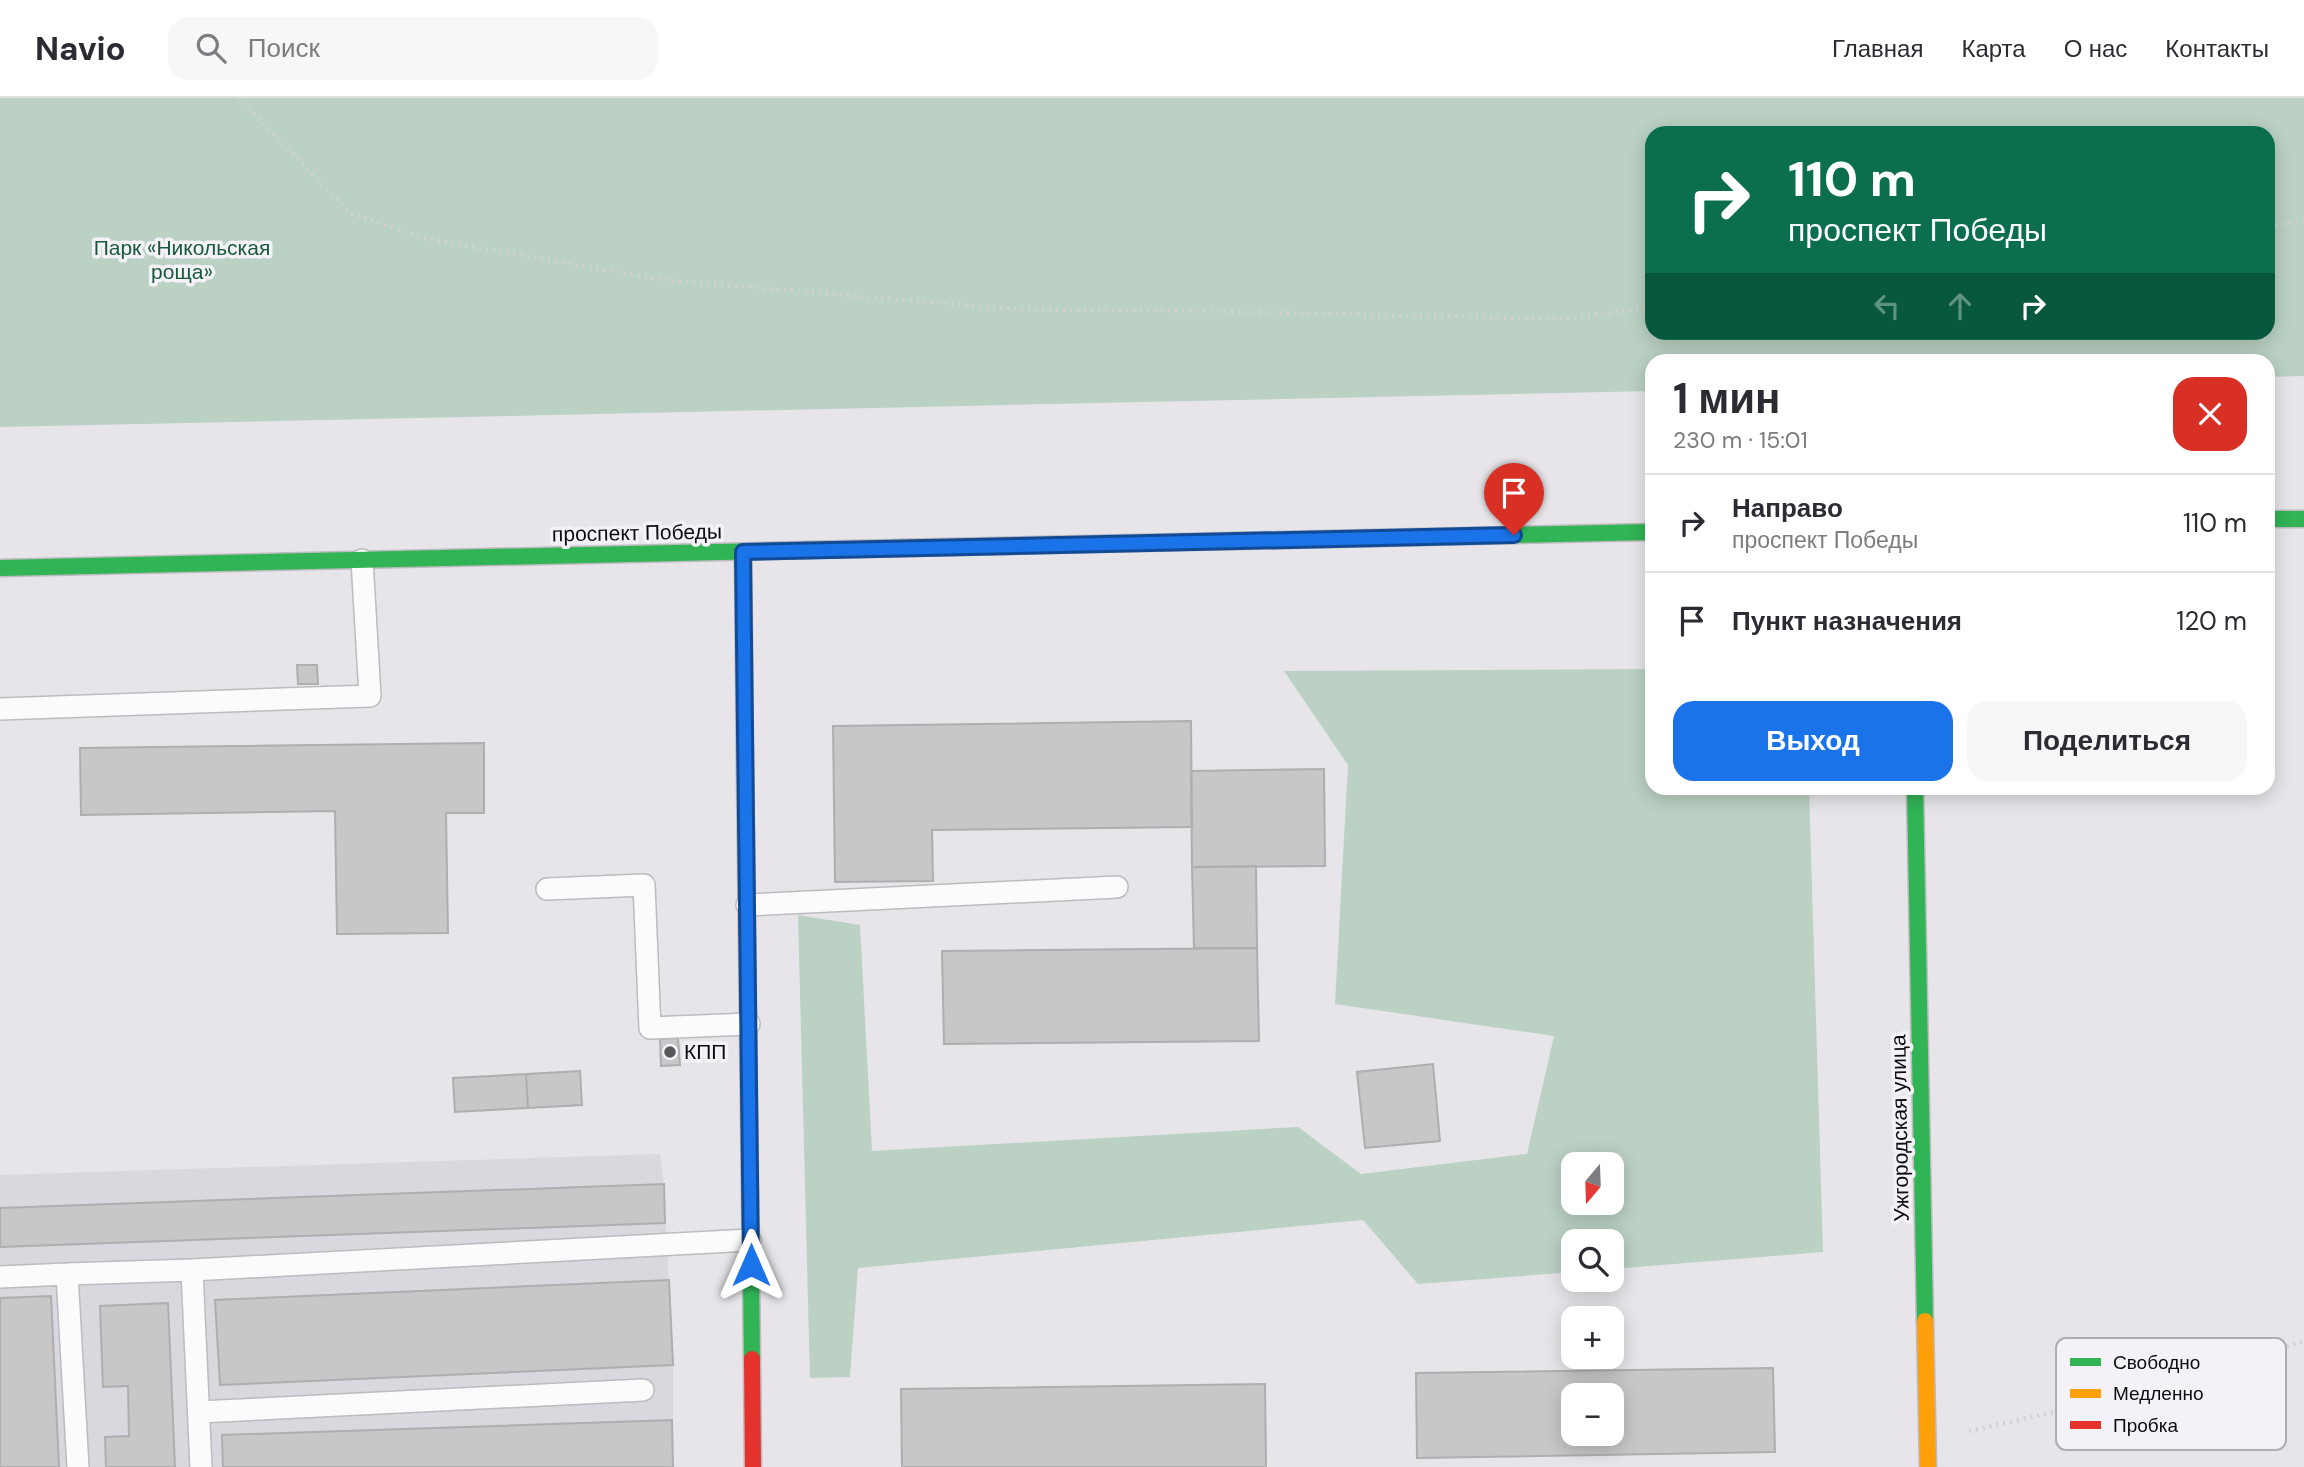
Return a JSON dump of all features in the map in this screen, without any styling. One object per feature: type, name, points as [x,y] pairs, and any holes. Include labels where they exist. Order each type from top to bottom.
[{"type":"main road","points":[[2275,519],[2304,519]]},
{"type":"main road","name":"проспект Победы","points":[[0,568],[1645,532]]},
{"type":"main road","points":[[743,552],[753,1467]]},
{"type":"main road","name":"Ужгородская улица","points":[[1915,795],[1928,1467]]},
{"type":"lane","points":[[0,709],[370,696],[362,560]]},
{"type":"lane","points":[[547,889],[643,885],[650,1028],[748,1024]]},
{"type":"lane","points":[[747,905],[1117,887]]},
{"type":"lane","points":[[0,1277],[192,1270],[750,1240]]},
{"type":"lane","points":[[192,1270],[201,1467]]},
{"type":"lane","points":[[67,1274],[78,1467]]},
{"type":"lane","points":[[199,1412],[643,1390]]},
{"type":"path","points":[[239,98],[350,213],[423,238],[656,279],[1012,309],[1560,319],[1645,308]]},
{"type":"path","points":[[2275,226],[2304,220]]},
{"type":"path","points":[[2286,1347],[2304,1341]]},
{"type":"path","points":[[1927,1440],[2056,1412]]},
{"type":"shaded area","points":[[660,1154],[664,1184],[673,1365],[673,1467],[0,1467],[0,1175]]},
{"type":"green space","name":"Парк «Никольская роща»","points":[[0,98],[2304,98],[2304,376],[2275,377],[2275,354],[1645,354],[1645,391],[0,427]]},
{"type":"green space","points":[[1645,669],[1645,795],[1809,795],[1823,1252],[1624,1268],[1624,1229],[1561,1229],[1561,1273],[1418,1284],[1363,1220],[858,1268],[850,1377],[810,1378],[798,915],[860,925],[872,1151],[1298,1127],[1361,1174],[1527,1154],[1554,1036],[1335,1004],[1348,765],[1284,671]]},
{"type":"building","points":[[297,665],[317,665],[318,684],[298,684]]},
{"type":"building","points":[[1191,721],[1192,827],[932,830],[933,881],[835,882],[833,726]]},
{"type":"building","points":[[484,743],[484,813],[446,813],[448,933],[337,934],[335,811],[81,815],[80,748]]},
{"type":"building","points":[[1324,769],[1325,866],[1192,867],[1191,771]]},
{"type":"building","points":[[1256,866],[1257,948],[1194,948],[1192,867]]},
{"type":"building","points":[[1257,948],[1259,1041],[944,1044],[942,951]]},
{"type":"building","name":"КПП","points":[[678,1038],[680,1065],[661,1066],[660,1039]]},
{"type":"building","points":[[1433,1064],[1440,1141],[1365,1148],[1357,1072]]},
{"type":"building","points":[[580,1071],[582,1105],[528,1108],[526,1074]]},
{"type":"building","points":[[526,1074],[528,1108],[455,1112],[453,1078]]},
{"type":"building","points":[[664,1184],[665,1223],[0,1247],[0,1208]]},
{"type":"building","points":[[669,1280],[673,1365],[220,1385],[215,1300]]},
{"type":"building","points":[[51,1296],[59,1467],[0,1467],[0,1298]]},
{"type":"building","points":[[168,1303],[175,1467],[106,1467],[105,1437],[129,1436],[128,1386],[103,1387],[100,1306]]},
{"type":"building","points":[[1773,1368],[1775,1452],[1417,1458],[1416,1373]]},
{"type":"building","points":[[1265,1384],[1266,1467],[902,1467],[901,1389]]},
{"type":"building","points":[[672,1420],[673,1467],[223,1467],[222,1435]]},
{"type":"traffic: fast","points":[[2275,519],[2304,519]]},
{"type":"traffic: fast","points":[[1233,541],[1645,532]]},
{"type":"traffic: fast","points":[[0,568],[805,550]]},
{"type":"traffic: fast","points":[[745,770],[752,1359]]},
{"type":"traffic: fast","points":[[1915,795],[1925,1321]]},
{"type":"traffic: slow","points":[[805,550],[1233,541]]},
{"type":"traffic: slow","points":[[1925,1321],[1928,1467]]},
{"type":"traffic: jam","points":[[743,552],[745,770]]},
{"type":"traffic: jam","points":[[752,1359],[753,1467]]},
{"type":"place","name":"КПП","points":[[670,1052]]},
{"type":"route","points":[[751,1265],[743,552],[1514,535]]}]
